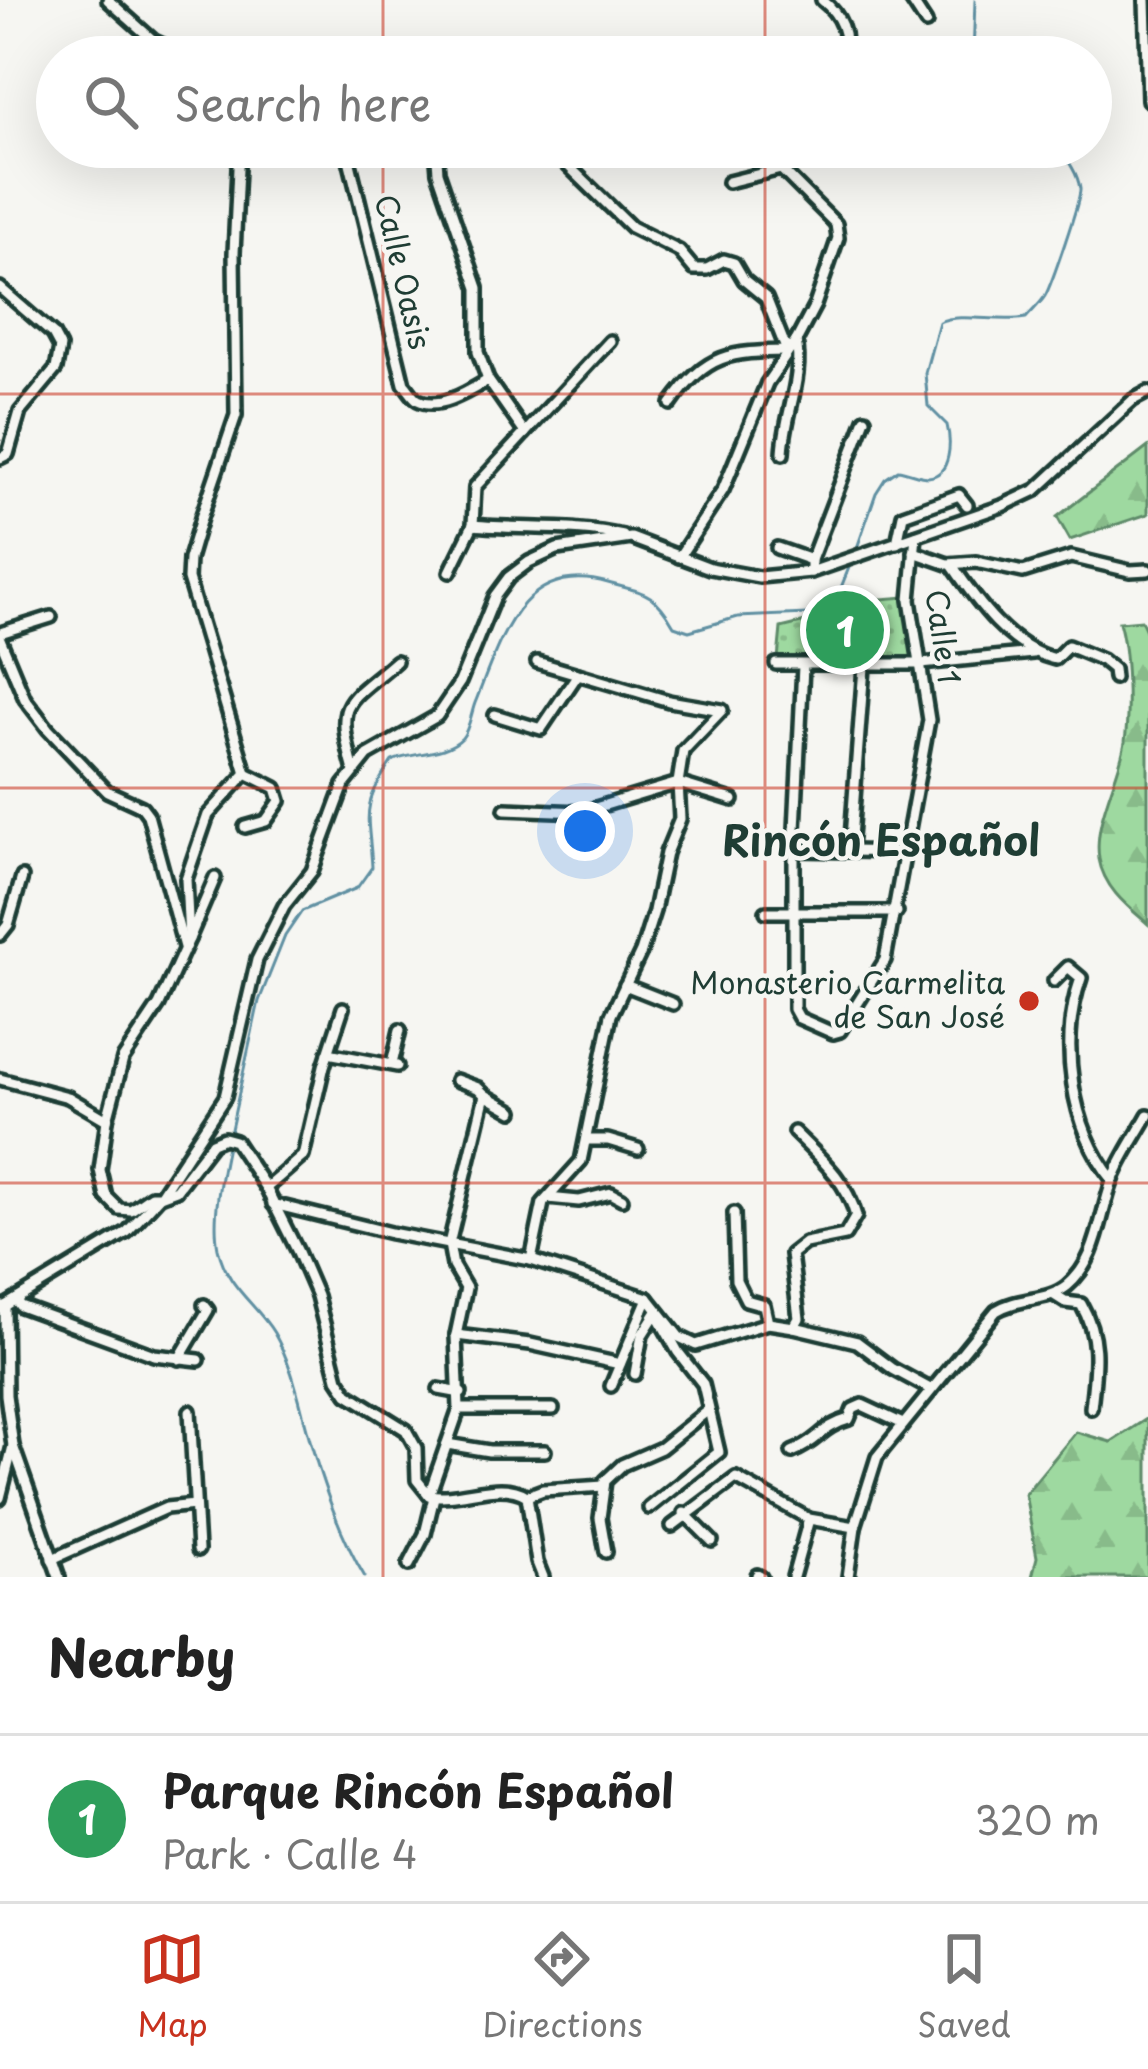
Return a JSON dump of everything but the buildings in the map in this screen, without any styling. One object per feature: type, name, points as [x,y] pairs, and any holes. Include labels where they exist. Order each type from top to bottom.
[{"type":"street","points":[[108,0],[148,36]]},
{"type":"street","points":[[822,0],[834,9],[844,36]]},
{"type":"street","points":[[911,0],[926,23]]},
{"type":"street","points":[[1145,0],[1148,100]]},
{"type":"street","points":[[238,168],[236,415],[201,518],[188,579],[247,773],[276,788],[280,801],[266,821],[245,827]]},
{"type":"street","name":"Calle Oasis","points":[[351,168],[404,384],[418,400],[435,402],[462,395],[488,380]]},
{"type":"street","points":[[438,168],[478,288],[478,352],[488,380],[525,433]]},
{"type":"street","points":[[570,168],[631,227],[679,251],[694,269],[724,260],[734,263],[744,280],[766,298],[787,351]]},
{"type":"street","points":[[679,557],[723,490],[767,383],[815,305],[838,238],[836,224],[782,169],[728,182]]},
{"type":"street","points":[[0,288],[53,334],[60,347],[56,369],[20,412],[8,454],[0,457]]},
{"type":"street","points":[[450,572],[473,525],[475,487],[610,341]]},
{"type":"street","points":[[783,454],[784,428],[794,393],[796,341]]},
{"type":"street","points":[[671,404],[683,388],[726,355],[746,350],[787,351]]},
{"type":"street","points":[[473,525],[597,530],[759,578],[897,543],[1036,490],[1133,400],[1148,392]]},
{"type":"street","points":[[811,566],[865,419]]},
{"type":"street","points":[[897,543],[903,515],[959,495],[967,506]]},
{"type":"street","name":"Calle 1","points":[[795,911],[794,1010],[799,1018],[833,1033],[885,960],[897,912],[928,720],[910,600],[916,536]]},
{"type":"street","points":[[7,1305],[127,1232],[160,1196],[226,1097],[257,960],[284,906],[312,872],[344,785],[368,755],[437,716],[460,682],[495,596],[509,578],[557,549],[631,538]]},
{"type":"street","points":[[777,548],[811,566]]},
{"type":"street","points":[[914,552],[952,565],[976,562],[1023,572],[1071,556],[1130,571],[1148,569]]},
{"type":"street","points":[[952,565],[968,588],[1033,653]]},
{"type":"street","points":[[51,617],[0,636],[25,699],[107,791],[148,814],[186,943]]},
{"type":"street","points":[[776,664],[863,667],[1033,653],[1055,659],[1069,646],[1102,660],[1113,669],[1114,678]]},
{"type":"street","points":[[354,770],[344,726],[346,708],[370,679],[396,661]]},
{"type":"street","points":[[532,1260],[543,1203],[576,1172],[610,1015],[648,932],[666,854],[680,819],[683,751],[722,710],[669,700],[537,662]]},
{"type":"street","points":[[795,911],[803,666]]},
{"type":"street","points":[[850,851],[863,667]]},
{"type":"street","points":[[495,716],[541,729],[578,674]]},
{"type":"street","points":[[186,943],[185,895],[192,855],[208,814],[247,773]]},
{"type":"street","points":[[506,809],[582,812],[679,782],[733,800]]},
{"type":"street","points":[[794,850],[907,852]]},
{"type":"street","points":[[0,935],[8,925],[22,878]]},
{"type":"street","points":[[215,878],[160,1005],[123,1059],[100,1170],[106,1196],[119,1209],[131,1210],[151,1196],[176,1190],[202,1153],[224,1138],[242,1149],[266,1188],[317,1296],[338,1378],[348,1394],[406,1430],[416,1448],[417,1480],[431,1496],[457,1497],[507,1488],[527,1496],[543,1490],[604,1486]]},
{"type":"street","points":[[766,912],[897,912]]},
{"type":"street","points":[[1054,981],[1068,967],[1081,978],[1071,1006],[1072,1088],[1100,1165],[1113,1180]]},
{"type":"street","points":[[626,985],[673,1004]]},
{"type":"street","points":[[266,1188],[303,1156],[343,1008]]},
{"type":"street","points":[[328,1052],[395,1065],[400,1030]]},
{"type":"street","points":[[0,1079],[68,1097],[107,1120]]},
{"type":"street","points":[[456,1080],[478,1088],[513,1112]]},
{"type":"street","points":[[410,1565],[424,1534],[459,1408],[456,1335],[466,1288],[453,1266],[449,1244],[485,1095]]},
{"type":"street","points":[[848,1577],[855,1528],[877,1457],[996,1311],[1014,1300],[1054,1294],[1086,1263],[1113,1180],[1148,1115]]},
{"type":"street","points":[[794,1132],[836,1173],[856,1216],[845,1235],[805,1243],[790,1254],[799,1318],[794,1327]]},
{"type":"street","points":[[586,1140],[608,1140],[638,1149]]},
{"type":"street","points":[[548,1198],[579,1201],[611,1193],[622,1199]]},
{"type":"street","points":[[273,1204],[532,1260],[648,1298],[678,1352],[698,1372],[719,1452],[649,1508]]},
{"type":"street","points":[[734,1213],[738,1286],[746,1300],[764,1305],[768,1323]]},
{"type":"street","points":[[1054,1294],[1065,1302],[1081,1304],[1092,1324],[1097,1354],[1091,1408]]},
{"type":"street","points":[[611,1386],[648,1298]]},
{"type":"street","points":[[7,1305],[154,1355],[199,1360]]},
{"type":"street","points":[[7,1305],[6,1395],[13,1446],[59,1577]]},
{"type":"street","points":[[179,1359],[208,1310],[204,1305]]},
{"type":"street","points":[[656,1313],[679,1337],[696,1346],[768,1323],[857,1342],[930,1389]]},
{"type":"street","points":[[635,1373],[641,1335],[656,1313]]},
{"type":"street","points":[[456,1335],[530,1344],[620,1364]]},
{"type":"street","points":[[439,1389],[461,1393]]},
{"type":"street","points":[[793,1452],[812,1444],[829,1424],[849,1419],[853,1409],[862,1405],[903,1424]]},
{"type":"street","points":[[459,1408],[553,1409]]},
{"type":"street","points":[[190,1411],[198,1550]]},
{"type":"street","points":[[606,1552],[600,1517],[604,1486],[622,1465],[661,1448],[707,1411]]},
{"type":"street","points":[[447,1444],[489,1451],[544,1451]]},
{"type":"street","points":[[0,1498],[13,1446]]},
{"type":"street","points":[[671,1526],[736,1478],[809,1519],[855,1528]]},
{"type":"street","points":[[527,1496],[543,1577]]},
{"type":"street","points":[[52,1559],[166,1508],[195,1505]]},
{"type":"street","points":[[684,1514],[712,1541]]},
{"type":"street","points":[[793,1577],[809,1519]]},
{"type":"green space","points":[[1148,447],[1148,514],[1070,540],[1057,517]]},
{"type":"green space","points":[[905,597],[916,654],[912,661],[778,659],[781,628],[822,618],[844,602]]},
{"type":"green space","points":[[1141,620],[1148,635],[1148,924],[1111,888],[1098,845],[1126,729],[1126,665],[1119,622]]},
{"type":"green space","points":[[1148,1418],[1148,1577],[1032,1577],[1037,1557],[1025,1494],[1076,1432],[1111,1442]]},
{"type":"waterway","points":[[974,36],[975,0]]},
{"type":"waterway","points":[[856,551],[885,479],[898,470],[928,477],[946,464],[947,425],[928,406],[925,373],[939,322],[1026,318],[1045,296],[1076,209],[1080,189],[1072,168]]},
{"type":"waterway","points":[[230,1134],[259,1001],[285,936],[302,911],[357,888],[372,867],[368,812],[382,777],[392,761],[447,748],[462,738],[505,631],[534,594],[554,583],[578,579],[608,583],[647,595],[674,626],[689,631],[738,617],[808,614],[826,606],[840,590],[850,565]]},
{"type":"waterway","points":[[227,1146],[216,1223],[222,1262],[281,1347],[328,1497],[365,1577]]},
{"type":"place","name":"Parque Rincón Español","points":[[845,630]]},
{"type":"place","name":"Monasterio Carmelita de San José","points":[[1029,1001]]},
{"type":"district","name":"Rincón Español","points":[[881,841]]}]
